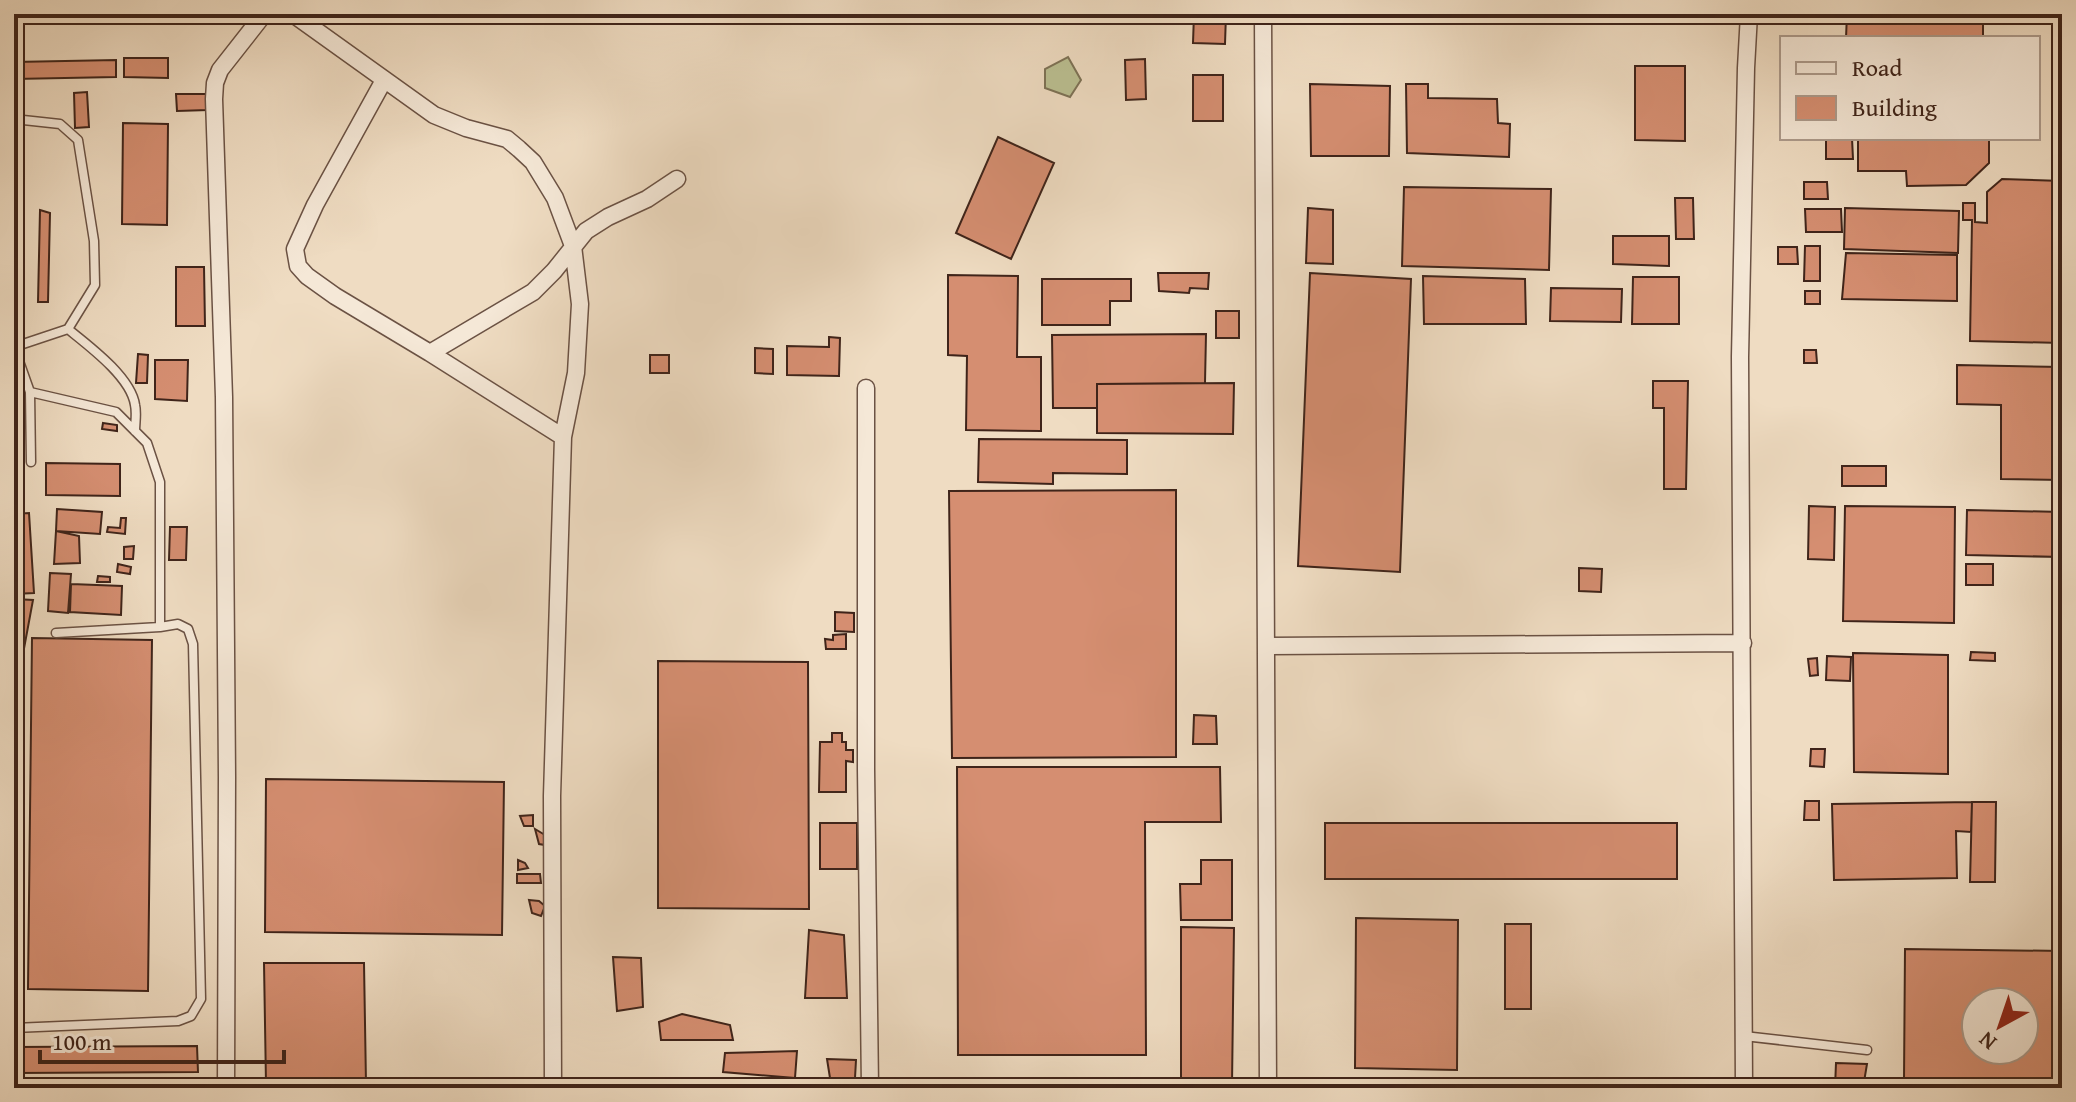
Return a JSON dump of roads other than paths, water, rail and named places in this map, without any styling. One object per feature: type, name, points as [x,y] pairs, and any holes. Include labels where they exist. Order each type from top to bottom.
[{"type":"street","points":[[226,1088],[224,397],[214,99],[220,70],[264,14]]},
{"type":"street","points":[[293,14],[434,115],[507,139],[533,162],[555,198],[573,246],[580,304],[576,373],[563,437],[552,796],[553,1088]]},
{"type":"street","points":[[1263,14],[1268,1088]]},
{"type":"street","points":[[1744,1088],[1740,357],[1749,14]]},
{"type":"street","points":[[384,80],[315,205],[295,249],[298,266],[335,296],[563,437]]},
{"type":"street","points":[[430,353],[533,292],[586,231],[647,199],[677,179]]},
{"type":"street","points":[[866,388],[870,1088]]},
{"type":"street","points":[[1266,646],[1743,643]]},
{"type":"lane","points":[[14,119],[60,124],[78,140],[94,241],[95,285],[68,329],[14,347],[30,392],[31,462]]},
{"type":"lane","points":[[68,329],[104,358],[123,380],[135,404],[135,431]]},
{"type":"lane","points":[[30,392],[116,412],[147,443],[160,482],[160,627]]},
{"type":"lane","points":[[14,1028],[178,1021],[191,1016],[201,999],[193,644],[188,629],[178,624],[56,633]]},
{"type":"lane","points":[[1743,1036],[1867,1050]]}]
